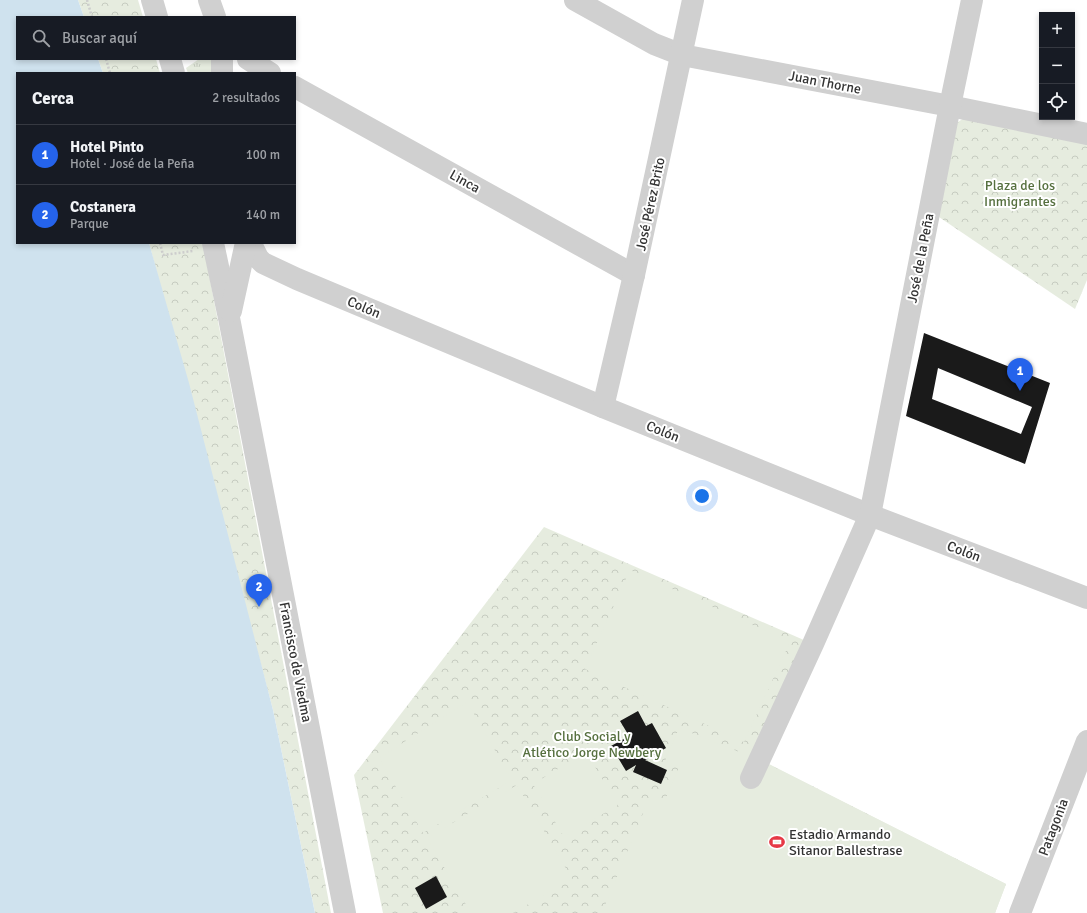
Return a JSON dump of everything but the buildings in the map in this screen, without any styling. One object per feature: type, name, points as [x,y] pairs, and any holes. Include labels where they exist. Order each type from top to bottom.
[{"type":"street","points":[[152,0],[157,16]]},
{"type":"street","points":[[209,0],[215,16]]},
{"type":"street","name":"Juan Thorne","points":[[575,0],[654,44],[682,55],[950,106],[1087,134]]},
{"type":"street","name":"José Pérez Brito","points":[[603,407],[634,275],[693,0]]},
{"type":"street","name":"José de la Peña","points":[[751,778],[813,644],[870,515],[972,0]]},
{"type":"street","points":[[170,60],[174,72]]},
{"type":"street","points":[[222,60],[222,72]]},
{"type":"street","name":"Linca","points":[[296,88],[634,275]]},
{"type":"street","name":"Colón","points":[[234,245],[258,258],[263,263],[297,279],[603,407],[870,515],[1087,598]]},
{"type":"street","name":"Francisco de Viedma","points":[[229,318],[234,245]]},
{"type":"street","name":"Francisco de Viedma","points":[[234,245],[229,318],[345,913]]},
{"type":"street","name":"Patagonia","points":[[1020,913],[1087,741]]},
{"type":"path","points":[[87,0],[92,16]]},
{"type":"path","points":[[106,60],[110,72]]},
{"type":"path","points":[[160,244],[163,255],[234,245]]},
{"type":"green space","points":[[78,0],[138,0],[143,16],[84,16]]},
{"type":"green space","points":[[98,60],[156,60],[160,72],[103,72]]},
{"type":"green space","points":[[198,60],[215,60],[214,72],[188,72],[186,68]]},
{"type":"green space","name":"Plaza de los Inmigrantes","points":[[964,118],[1087,140],[1087,280],[1075,309],[936,215],[953,130],[958,122]]},
{"type":"green space","points":[[149,244],[203,244],[331,913],[315,913],[273,710]]},
{"type":"green space","name":"Club Social y Atlético Jorge Newbery","points":[[544,527],[813,644],[761,760],[1006,884],[995,913],[383,913],[354,775]]},
{"type":"green space","points":[[630,570],[790,642],[744,742],[585,669]]},
{"type":"green space","points":[[467,702],[512,780],[423,833],[379,758]]},
{"type":"green space","name":"Estadio Armando Sitanor Ballestrase","points":[[679,728],[762,761],[1006,884],[995,913],[602,913],[651,794],[665,800],[679,767],[665,761]]},
{"type":"green space","points":[[586,752],[618,805],[564,837],[533,784]]},
{"type":"green space","points":[[517,785],[572,879],[513,913],[471,913],[427,838]]},
{"type":"water","points":[[0,0],[78,0],[84,16],[16,16],[16,60],[98,60],[103,72],[16,72],[16,244],[149,244],[189,383],[273,710],[315,913],[0,913]]},
{"type":"place","name":"Hotel Pinto","points":[[1020,391]]},
{"type":"place","name":"Costanera","points":[[259,607]]},
{"type":"place","name":"Estadio Armando Sitanor Ballestrase","points":[[777,842]]}]
